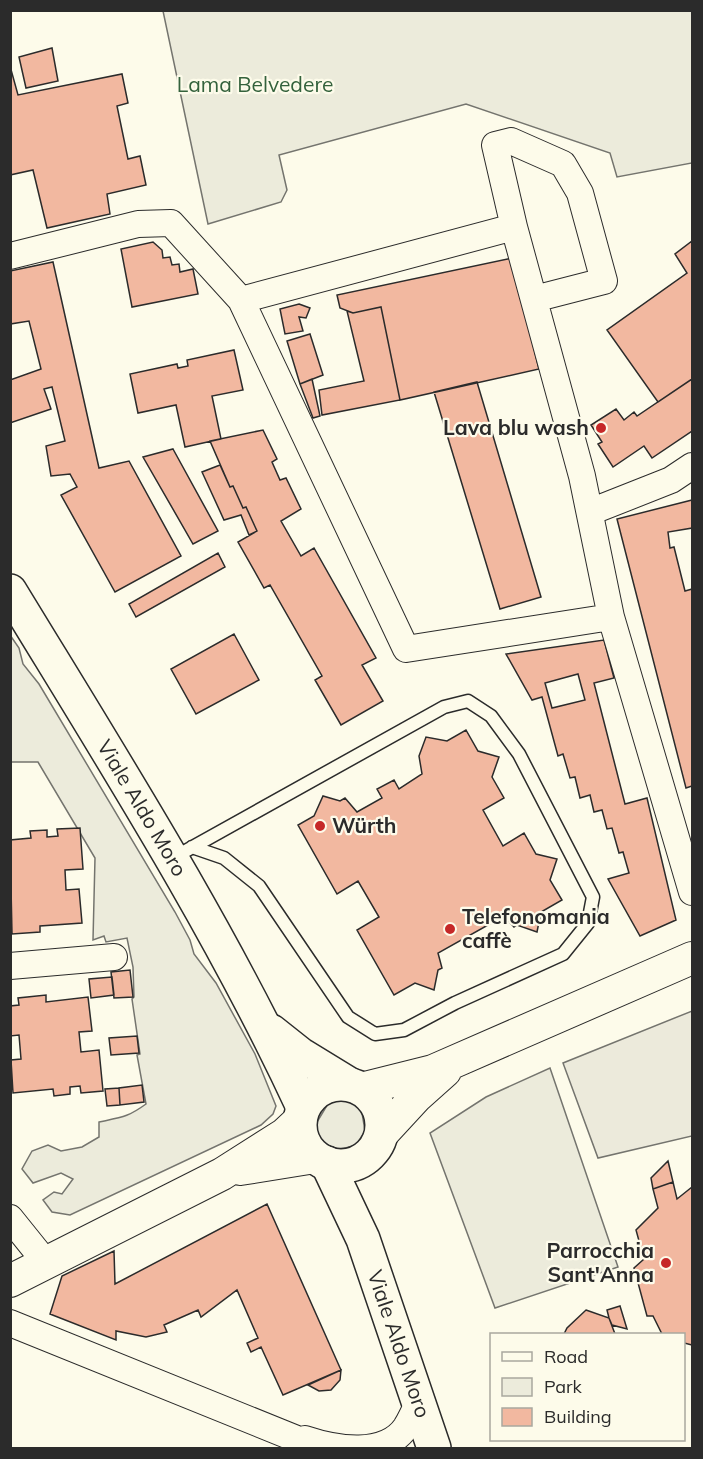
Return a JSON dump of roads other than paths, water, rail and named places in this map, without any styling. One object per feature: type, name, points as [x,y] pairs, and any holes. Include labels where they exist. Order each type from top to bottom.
[{"type":"main road","name":"Viale Aldo Moro","points":[[10,591],[182,853],[267,1028],[301,1114]]},
{"type":"main road","name":"Viale Aldo Moro","points":[[267,1028],[300,1054],[355,1086]]},
{"type":"main road","points":[[335,1083],[355,1086],[372,1097],[379,1109],[382,1122],[378,1142],[354,1164],[321,1160],[306,1147],[301,1134],[301,1114],[311,1096],[322,1088],[335,1083]]},
{"type":"main road","name":"Viale Aldo Moro","points":[[363,1239],[365,1186],[378,1142]]},
{"type":"main road","name":"Viale Aldo Moro","points":[[321,1160],[363,1239],[435,1449]]},
{"type":"street","points":[[534,299],[604,281],[580,193],[563,164],[511,141],[495,145],[514,227],[590,512],[611,617],[693,892]]},
{"type":"street","points":[[10,256],[138,224],[171,223],[241,300],[406,649],[611,617]]},
{"type":"street","points":[[241,300],[514,227]]},
{"type":"street","points":[[590,512],[671,480],[693,466]]},
{"type":"street","points":[[10,966],[114,957]]},
{"type":"street","points":[[355,1086],[433,1071],[693,958]]},
{"type":"street","points":[[378,1142],[417,1096],[457,1061]]},
{"type":"street","points":[[10,1281],[222,1174],[285,1134],[301,1114]]},
{"type":"street","points":[[222,1174],[253,1166],[321,1160]]},
{"type":"street","points":[[10,1218],[47,1264]]},
{"type":"street","points":[[10,1323],[316,1443],[370,1448],[388,1443],[405,1429],[419,1401]]},
{"type":"street","points":[[279,1430],[319,1449]]},
{"type":"lane","points":[[468,701],[491,716],[519,754],[593,897],[588,923],[563,954],[455,1003],[404,1030],[375,1034],[348,1017],[259,886],[224,858],[182,853],[444,707],[468,701]]},
{"type":"place","name":"Lava blu wash","points":[[601,428]]},
{"type":"place","name":"Würth","points":[[320,826]]},
{"type":"place","name":"Telefonomania caffè","points":[[450,929]]},
{"type":"place","name":"Parrocchia Sant'Anna","points":[[666,1263]]},
{"type":"park label","name":"Lama Belvedere","points":[[255,85]]}]
